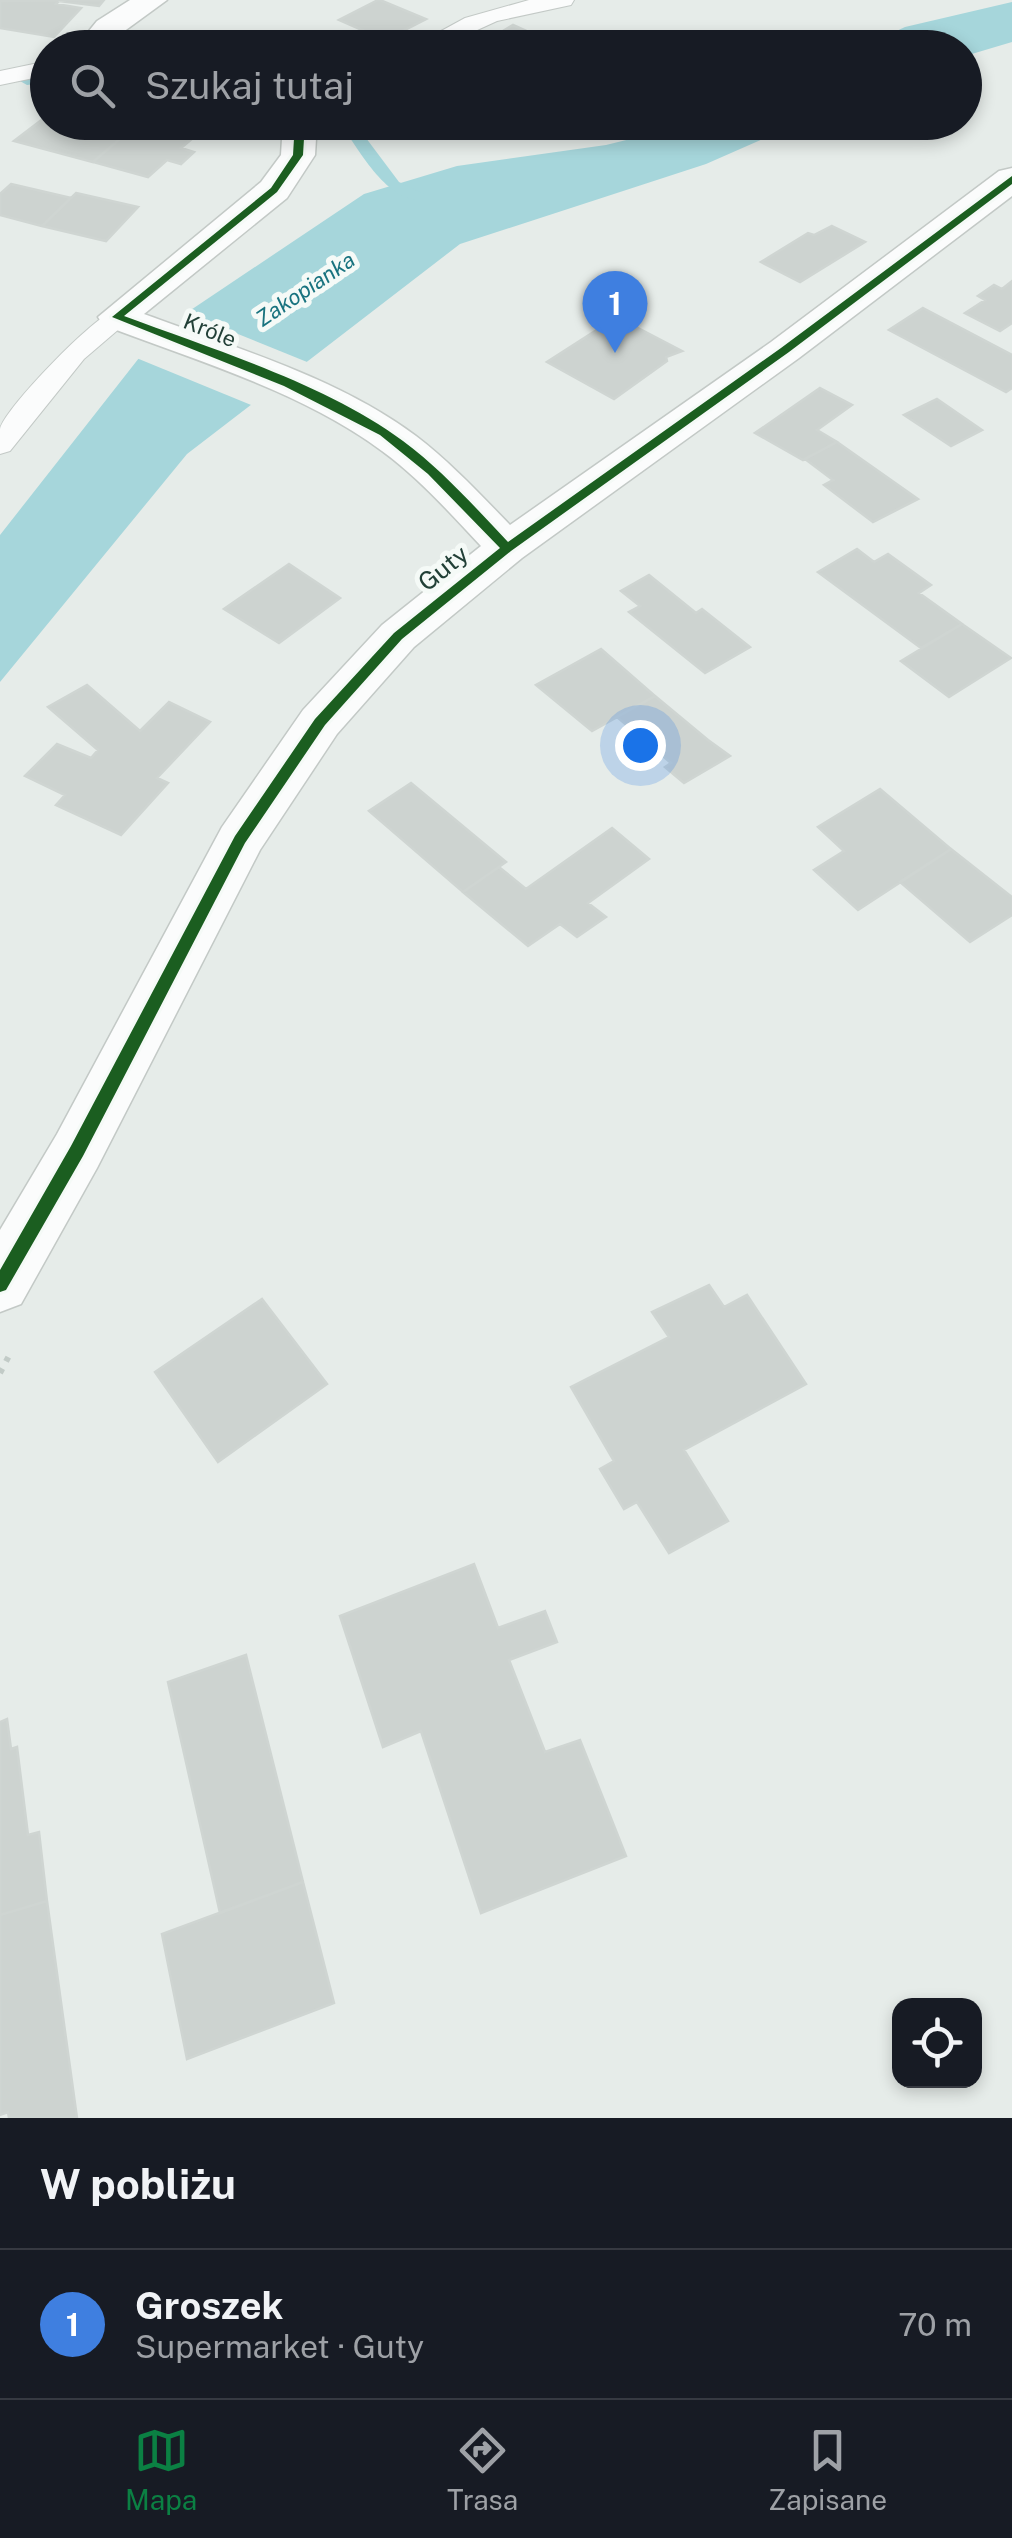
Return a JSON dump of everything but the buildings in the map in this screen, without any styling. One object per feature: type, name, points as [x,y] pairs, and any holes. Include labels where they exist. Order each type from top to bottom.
[{"type":"street","points":[[106,30],[151,0]]},
{"type":"street","points":[[124,320],[274,190],[298,155],[299,140]]},
{"type":"street","name":"Guty","points":[[0,1285],[77,1150],[240,840],[320,722],[398,636],[507,548],[785,350],[1012,179]]},
{"type":"street","name":"Króle","points":[[124,320],[298,390],[386,434],[462,501],[507,548]]},
{"type":"lane","points":[[452,30],[506,9],[563,0]]},
{"type":"lane","points":[[3,73],[30,70]]},
{"type":"lane","points":[[0,445],[75,353],[124,320]]},
{"type":"path","points":[[0,1373],[18,1339]]},
{"type":"water","points":[[1012,2],[1012,42],[982,51],[982,30],[899,30]]},
{"type":"water","name":"Zakopianka","points":[[626,140],[760,140],[706,164],[460,244],[187,454],[0,682],[0,535],[161,330],[364,194],[457,166]]},
{"type":"pier","points":[[181,311],[312,364],[256,407],[134,357],[158,327]]},
{"type":"waterway","points":[[360,140],[394,185],[419,197]]},
{"type":"cycle path","points":[[299,140],[298,155],[274,190],[117,317],[288,384],[384,433],[432,471],[507,548]]},
{"type":"cycle path","points":[[0,1285],[77,1151],[240,840],[320,722],[398,636],[507,548],[785,350],[1012,179]]},
{"type":"place","name":"Groszek","points":[[615,353]]}]
